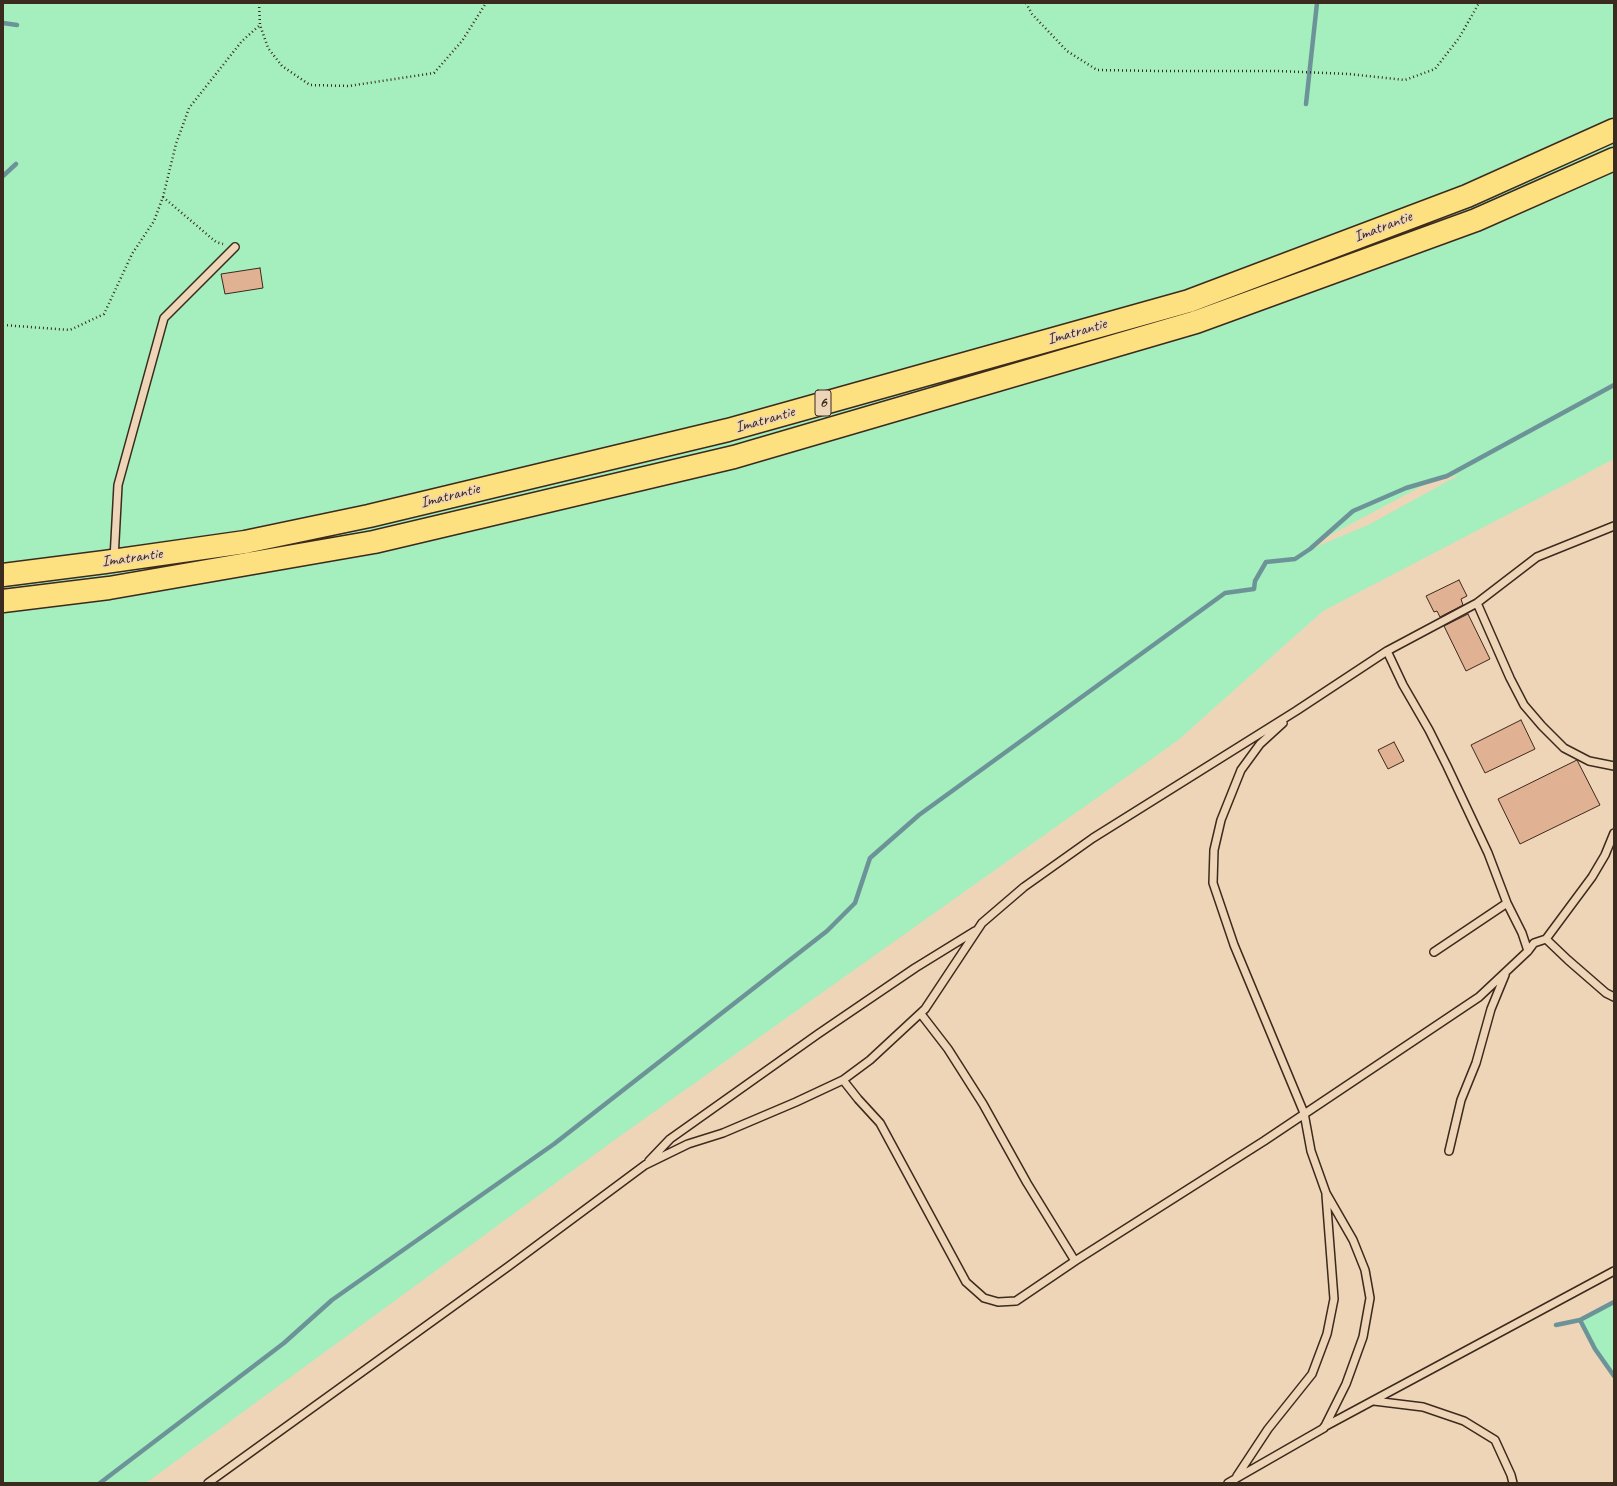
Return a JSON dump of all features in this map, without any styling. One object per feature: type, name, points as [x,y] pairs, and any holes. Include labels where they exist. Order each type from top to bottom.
[{"type":"highway","name":"Imatrantie","points":[[3,575],[244,542],[369,516],[728,430],[1189,301],[1467,196],[1614,130]]},
{"type":"highway","name":"Imatrantie","points":[[3,601],[117,587],[374,542],[734,457],[1196,322],[1476,220],[1614,159]]},
{"type":"lane","points":[[114,561],[118,485],[164,318],[235,247]]},
{"type":"lane","points":[[208,1483],[510,1266],[645,1165],[670,1139],[818,1034],[915,968],[977,930],[1024,887],[1093,838],[1296,711],[1387,651],[1477,603],[1537,557],[1614,526]]},
{"type":"lane","points":[[1477,603],[1510,678],[1524,705],[1564,748],[1589,761],[1614,766]]},
{"type":"lane","points":[[1387,651],[1402,685],[1429,730],[1488,853],[1507,903],[1522,933],[1528,951]]},
{"type":"lane","points":[[1296,711],[1260,744],[1241,770],[1221,820],[1214,850],[1213,883],[1234,945],[1304,1113],[1311,1151],[1326,1193],[1353,1240],[1365,1270],[1370,1298],[1363,1337],[1346,1384],[1324,1428]]},
{"type":"lane","points":[[843,1080],[880,1123],[966,1282],[984,1298],[998,1302],[1016,1301],[1074,1261],[1264,1141],[1479,997],[1528,951],[1534,943],[1546,939],[1592,877],[1605,855],[1614,833]]},
{"type":"lane","points":[[1605,855],[1614,851]]},
{"type":"lane","points":[[1434,952],[1507,903]]},
{"type":"lane","points":[[645,1165],[688,1144],[723,1133],[843,1080],[870,1060],[926,1009],[977,930]]},
{"type":"lane","points":[[1546,939],[1606,993],[1614,997]]},
{"type":"lane","points":[[1449,1150],[1461,1100],[1476,1063],[1491,1009],[1506,972]]},
{"type":"lane","points":[[921,1014],[948,1049],[1074,1261]]},
{"type":"lane","points":[[1236,1479],[1268,1429],[1312,1374],[1327,1334],[1334,1299],[1326,1193]]},
{"type":"lane","points":[[1228,1483],[1324,1428],[1614,1271]]},
{"type":"lane","points":[[1374,1401],[1423,1407],[1464,1420],[1495,1440],[1511,1475],[1513,1483]]},
{"type":"path","points":[[259,3],[260,25],[268,48],[282,66],[310,85],[349,86],[434,73],[462,41],[486,3]]},
{"type":"path","points":[[1026,3],[1032,14],[1067,51],[1097,70],[1278,71],[1349,74],[1405,80],[1435,69],[1459,38],[1479,3]]},
{"type":"path","points":[[3,325],[70,330],[104,314],[132,254],[154,222],[163,197],[176,144],[189,108],[242,41],[260,25]]},
{"type":"path","points":[[163,197],[216,242]]},
{"type":"green space","points":[[3,3],[1614,3],[1614,459],[1323,611],[1177,741],[613,1141],[146,1483],[3,1483]],"holes":[[[1459,475],[1370,524],[1311,549],[1321,540],[1433,480]]]},
{"type":"green space","points":[[1614,1302],[1614,1376],[1595,1349],[1580,1320]]},
{"type":"building","points":[[260,268],[263,288],[225,294],[221,274]]},
{"type":"building","points":[[1459,580],[1467,596],[1461,599],[1463,605],[1440,617],[1437,611],[1434,612],[1426,596]]},
{"type":"building","points":[[1468,614],[1490,659],[1466,671],[1444,626]]},
{"type":"building","points":[[1521,720],[1535,749],[1485,773],[1471,745]]},
{"type":"building","points":[[1394,742],[1404,761],[1388,769],[1378,750]]},
{"type":"building","points":[[1577,760],[1600,805],[1520,844],[1498,799]]},
{"type":"waterway","points":[[1306,104],[1317,3]]},
{"type":"waterway","points":[[3,23],[17,25]]},
{"type":"waterway","points":[[3,176],[16,164]]},
{"type":"waterway","points":[[100,1483],[284,1343],[332,1300],[554,1144],[827,931],[855,903],[870,858],[919,815],[1225,593],[1254,589],[1255,581],[1266,562],[1295,559],[1310,549],[1353,511],[1406,488],[1447,476],[1614,385]]},
{"type":"waterway","points":[[1556,1325],[1580,1320],[1614,1302]]},
{"type":"waterway","points":[[1580,1320],[1595,1349],[1614,1376]]}]
